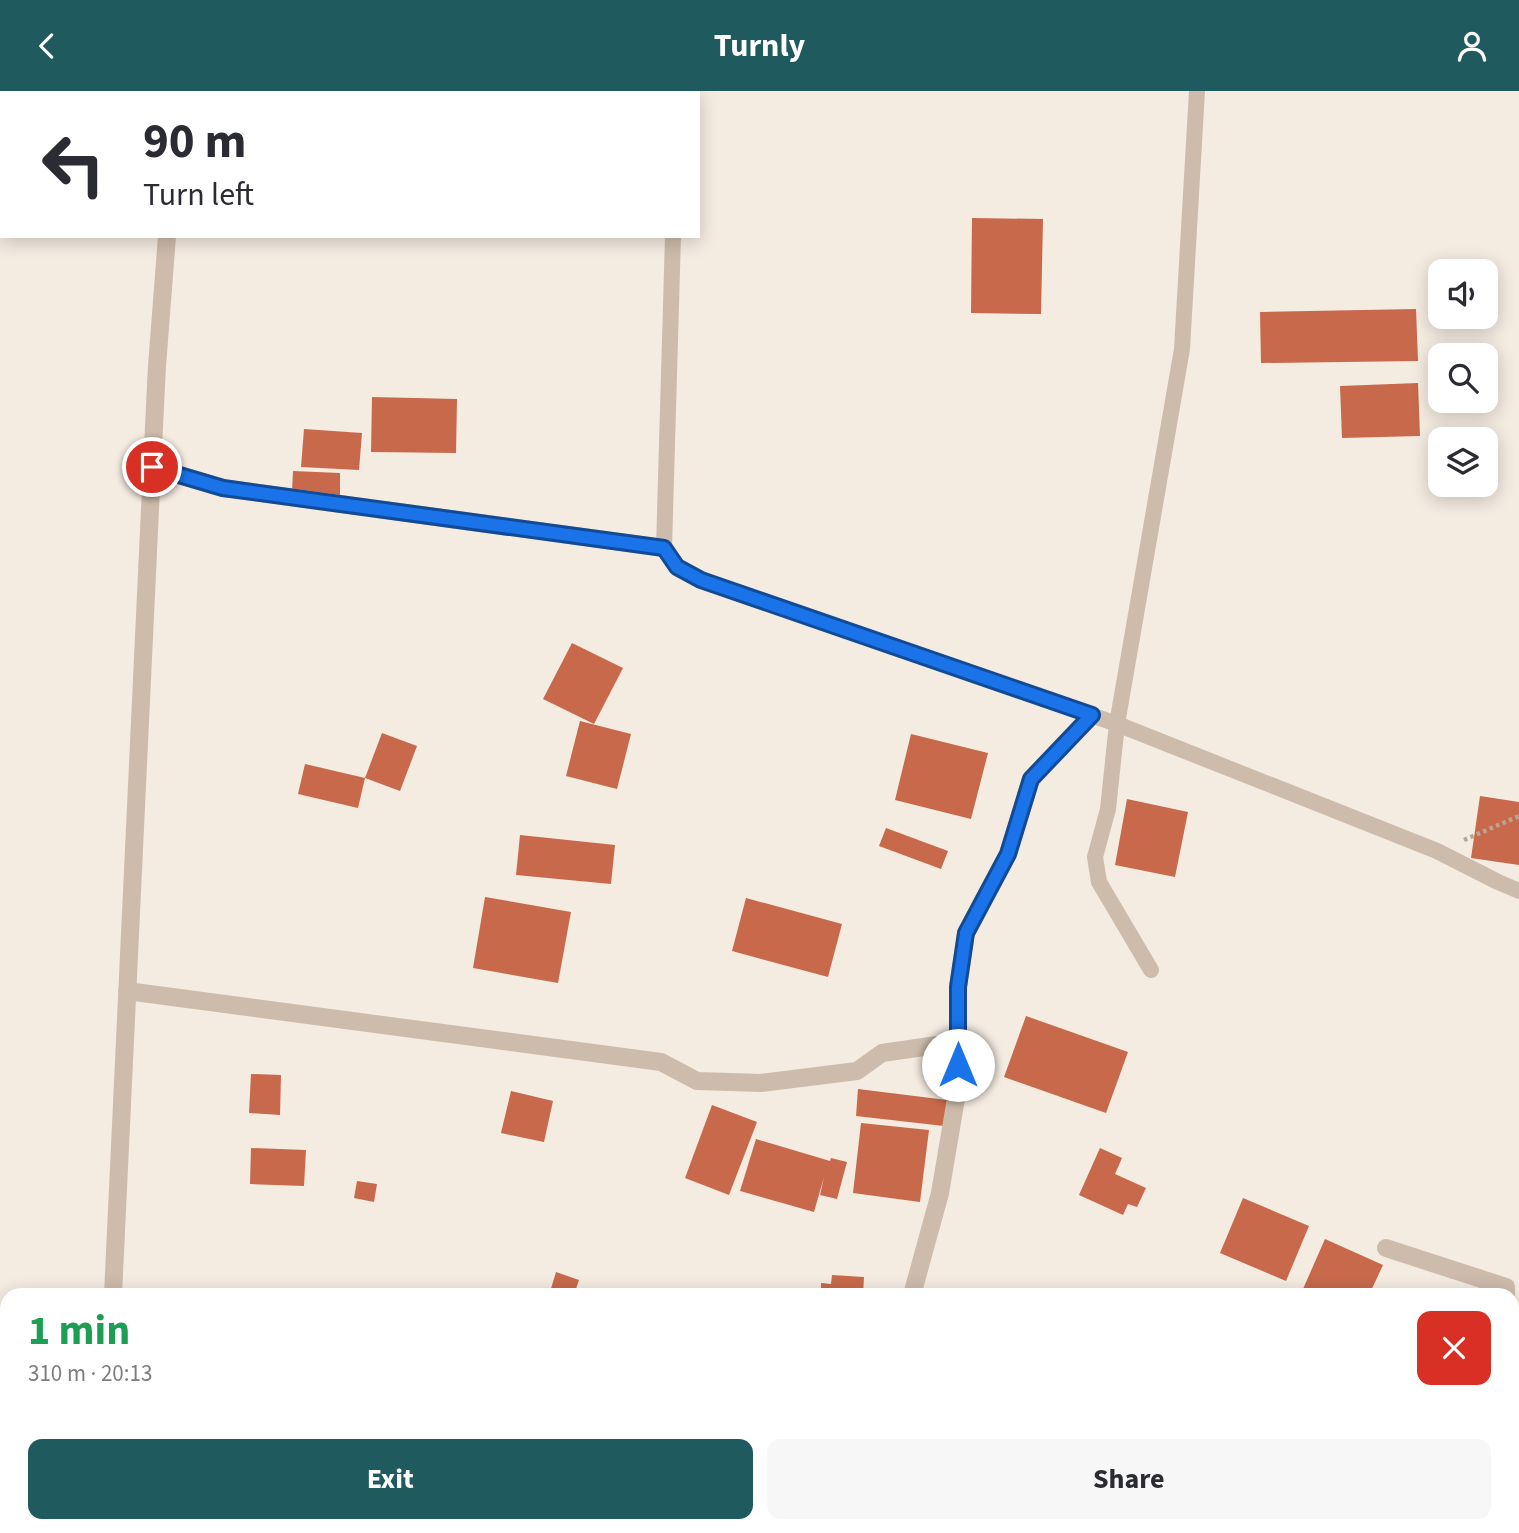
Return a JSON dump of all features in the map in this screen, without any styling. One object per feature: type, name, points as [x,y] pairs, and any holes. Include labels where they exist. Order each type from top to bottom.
[{"type":"street","points":[[113,1288],[152,467],[167,238]]},
{"type":"street","points":[[152,467],[223,488],[664,548]]},
{"type":"street","points":[[914,1288],[940,1193],[958,1087],[958,987],[966,933],[1008,854],[1031,779],[1092,715]]},
{"type":"street","points":[[127,991],[661,1062],[697,1081],[761,1083],[857,1071],[882,1053],[958,1042]]},
{"type":"street","points":[[1386,1248],[1506,1288]]},
{"type":"lane","points":[[1151,970],[1099,883],[1095,857],[1108,809],[1117,724],[1182,349],[1197,91]]},
{"type":"lane","points":[[674,238],[664,548],[677,567],[701,580],[1117,724],[1437,851],[1519,891]]},
{"type":"path","points":[[1437,851],[1519,816]]},
{"type":"building","points":[[972,218],[1043,219],[1041,314],[971,313]]},
{"type":"building","points":[[1416,309],[1418,361],[1261,363],[1260,312]]},
{"type":"building","points":[[1418,383],[1420,436],[1342,438],[1340,386]]},
{"type":"building","points":[[372,397],[457,399],[456,453],[371,452]]},
{"type":"building","points":[[304,429],[362,433],[359,470],[301,467]]},
{"type":"building","points":[[293,471],[340,473],[340,495],[292,492]]},
{"type":"building","points":[[572,643],[623,668],[594,724],[543,699]]},
{"type":"building","points":[[580,721],[631,734],[617,789],[566,776]]},
{"type":"building","points":[[382,733],[417,746],[400,791],[365,778]]},
{"type":"building","points":[[911,734],[988,753],[971,819],[895,800]]},
{"type":"building","points":[[305,764],[365,778],[358,808],[298,794]]},
{"type":"building","points":[[1480,796],[1519,802],[1519,865],[1471,858]]},
{"type":"building","points":[[1127,799],[1188,812],[1175,877],[1115,865]]},
{"type":"building","points":[[886,828],[948,851],[941,869],[879,846]]},
{"type":"building","points":[[520,835],[615,845],[611,884],[516,875]]},
{"type":"building","points":[[485,897],[571,912],[558,983],[473,968]]},
{"type":"building","points":[[746,898],[842,924],[828,977],[732,951]]},
{"type":"building","points":[[1026,1016],[1128,1052],[1106,1113],[1004,1077]]},
{"type":"building","points":[[251,1074],[281,1075],[280,1115],[249,1113]]},
{"type":"building","points":[[858,1089],[947,1100],[944,1126],[856,1116]]},
{"type":"building","points":[[511,1091],[553,1101],[544,1142],[501,1133]]},
{"type":"building","points":[[712,1105],[757,1122],[729,1195],[685,1178]]},
{"type":"building","points":[[861,1123],[929,1130],[920,1202],[853,1193]]},
{"type":"building","points":[[756,1139],[830,1161],[831,1158],[847,1162],[837,1199],[820,1195],[824,1177],[814,1212],[740,1191]]},
{"type":"building","points":[[251,1148],[306,1150],[304,1186],[250,1184]]},
{"type":"building","points":[[1100,1148],[1122,1158],[1115,1174],[1146,1188],[1137,1207],[1128,1204],[1123,1215],[1079,1195]]},
{"type":"building","points":[[357,1181],[377,1184],[374,1202],[354,1198]]},
{"type":"building","points":[[1243,1198],[1309,1226],[1286,1281],[1220,1253]]},
{"type":"building","points":[[1325,1239],[1383,1265],[1372,1288],[1303,1288]]},
{"type":"building","points":[[556,1272],[579,1280],[576,1288],[551,1288]]},
{"type":"building","points":[[832,1275],[864,1277],[863,1288],[821,1288],[821,1283],[831,1284]]},
{"type":"route","points":[[152,467],[223,488],[664,548],[677,567],[701,580],[1092,715],[1031,779],[1008,854],[966,933],[958,987],[958,1065]]}]
